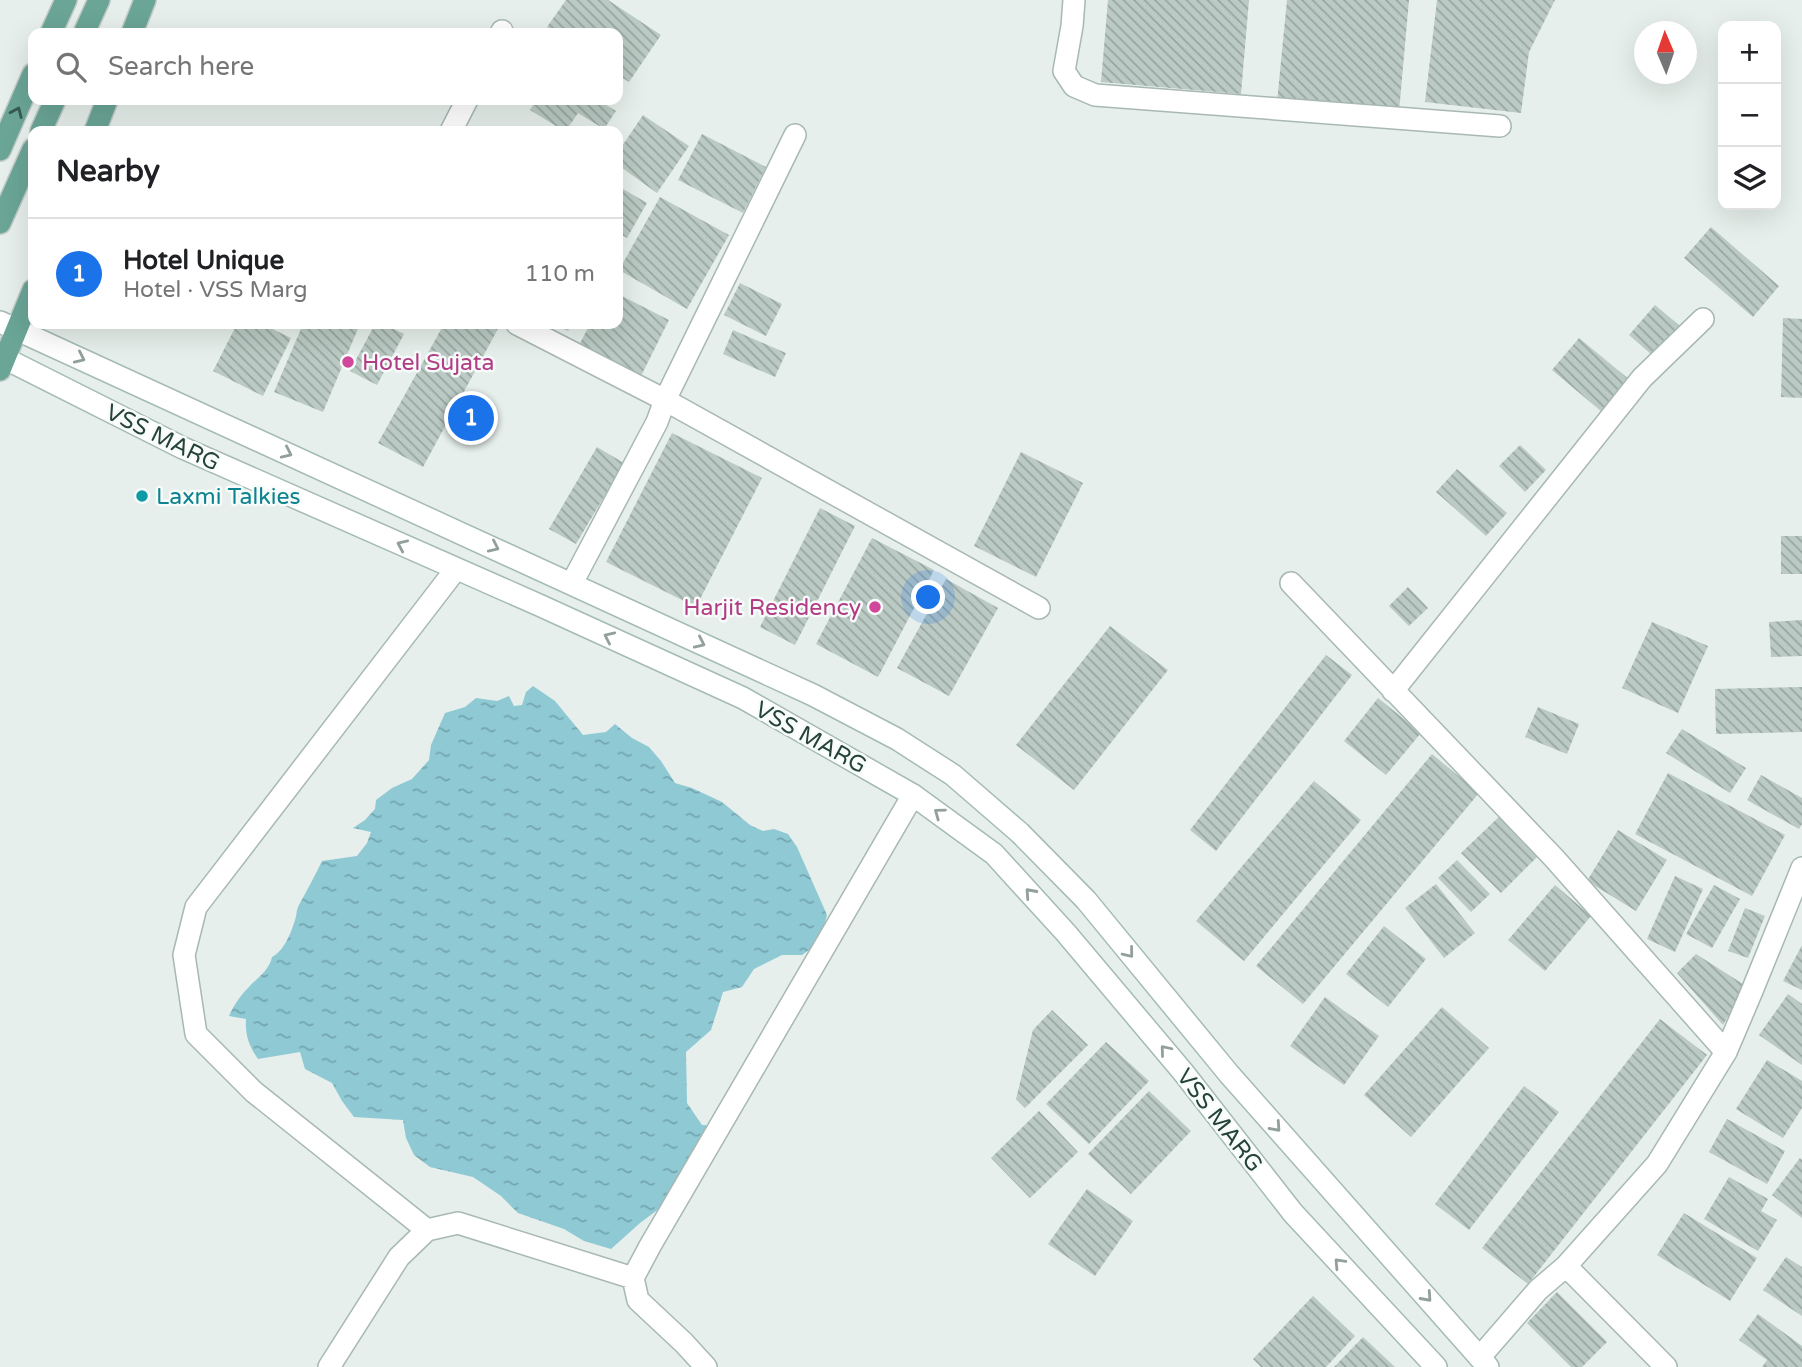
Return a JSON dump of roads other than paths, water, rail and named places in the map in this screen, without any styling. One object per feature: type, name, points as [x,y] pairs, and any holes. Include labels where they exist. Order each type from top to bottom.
[{"type":"main road","points":[[53,28],[66,0]]},
{"type":"main road","points":[[86,28],[99,0]]},
{"type":"main road","points":[[134,28],[145,0]]},
{"type":"main road","points":[[0,150],[28,86]]},
{"type":"main road","points":[[43,126],[53,105]]},
{"type":"main road","points":[[96,126],[105,105]]},
{"type":"main road","points":[[0,223],[28,160]]},
{"type":"main road","points":[[2,362],[9,326],[28,298]]},
{"type":"street","points":[[1074,0],[1064,71],[1074,86],[1095,95],[1500,127]]},
{"type":"street","points":[[454,126],[464,105]]},
{"type":"street","points":[[572,583],[657,422],[665,400],[795,135]]},
{"type":"street","points":[[1393,691],[1642,378],[1703,319]]},
{"type":"street","points":[[9,326],[814,695],[897,739],[953,775],[1020,833],[1086,900],[1229,1074],[1484,1362],[1538,1290],[1566,1266],[1657,1164],[1726,1052],[1802,867]]},
{"type":"street","points":[[527,329],[665,400],[1039,608]]},
{"type":"street","name":"VSS MARG","points":[[2,362],[183,448],[743,698],[914,795],[994,854],[1066,933],[1183,1072],[1293,1213],[1436,1367]]},
{"type":"street","points":[[427,1230],[254,1092],[196,1034],[184,955],[196,907],[456,569]]},
{"type":"street","points":[[1291,583],[1554,858],[1726,1052]]},
{"type":"street","points":[[706,1367],[638,1300],[633,1278],[914,795]]},
{"type":"street","points":[[329,1367],[399,1256],[427,1230],[458,1223],[633,1278]]},
{"type":"street","points":[[1566,1266],[1666,1367]]},
{"type":"water","points":[[533,686],[555,701],[583,735],[606,732],[615,724],[649,747],[675,783],[722,802],[750,825],[763,831],[774,829],[788,834],[797,847],[827,915],[820,942],[802,955],[782,955],[754,969],[742,987],[723,992],[711,1030],[686,1052],[687,1103],[702,1125],[724,1126],[684,1190],[611,1249],[584,1241],[564,1229],[518,1213],[501,1196],[473,1177],[430,1167],[414,1155],[406,1138],[403,1120],[354,1117],[332,1083],[305,1069],[300,1052],[258,1059],[248,1040],[246,1019],[229,1016],[240,997],[265,970],[286,941],[298,907],[322,861],[357,856],[371,832],[353,828],[375,809],[376,800],[392,788],[412,779],[429,760],[431,745],[445,713],[465,707],[476,698],[497,701],[509,696],[514,706],[522,705],[526,692]]},
{"type":"place","name":"Hotel Sujata","points":[[348,362]]},
{"type":"place","name":"Hotel Unique","points":[[471,418]]},
{"type":"place","name":"Laxmi Talkies","points":[[142,496]]},
{"type":"place","name":"Harjit Residency","points":[[875,607]]}]
